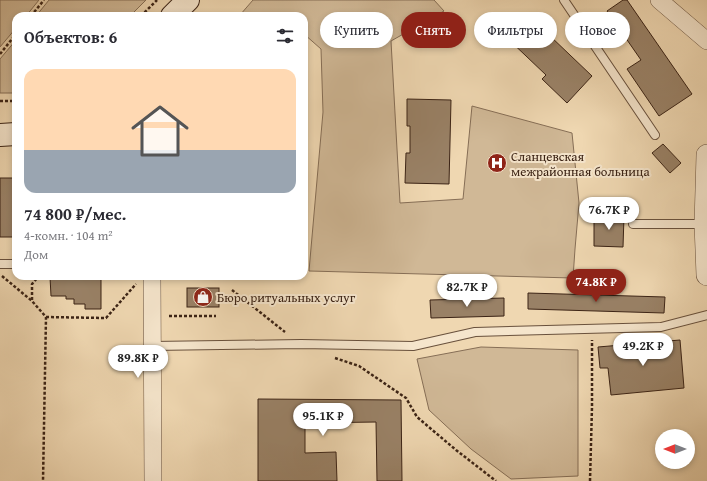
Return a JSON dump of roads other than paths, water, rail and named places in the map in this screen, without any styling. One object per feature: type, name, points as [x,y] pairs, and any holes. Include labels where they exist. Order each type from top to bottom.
[{"type":"main road","points":[[176,12],[188,0]]},
{"type":"main road","points":[[0,135],[12,134]]},
{"type":"street","points":[[659,0],[707,40]]},
{"type":"street","points":[[707,155],[705,224],[707,275]]},
{"type":"street","points":[[145,280],[152,316],[153,481]]},
{"type":"lane","points":[[564,0],[655,135]]},
{"type":"lane","points":[[633,224],[705,224]]},
{"type":"lane","points":[[0,264],[12,264]]},
{"type":"lane","points":[[152,346],[301,344],[413,346],[475,332],[661,327],[707,315]]},
{"type":"place","name":"Сланцевская межрайонная больница","points":[[497,163]]},
{"type":"place","name":"Бюро ритуальных услуг","points":[[203,297]]}]
